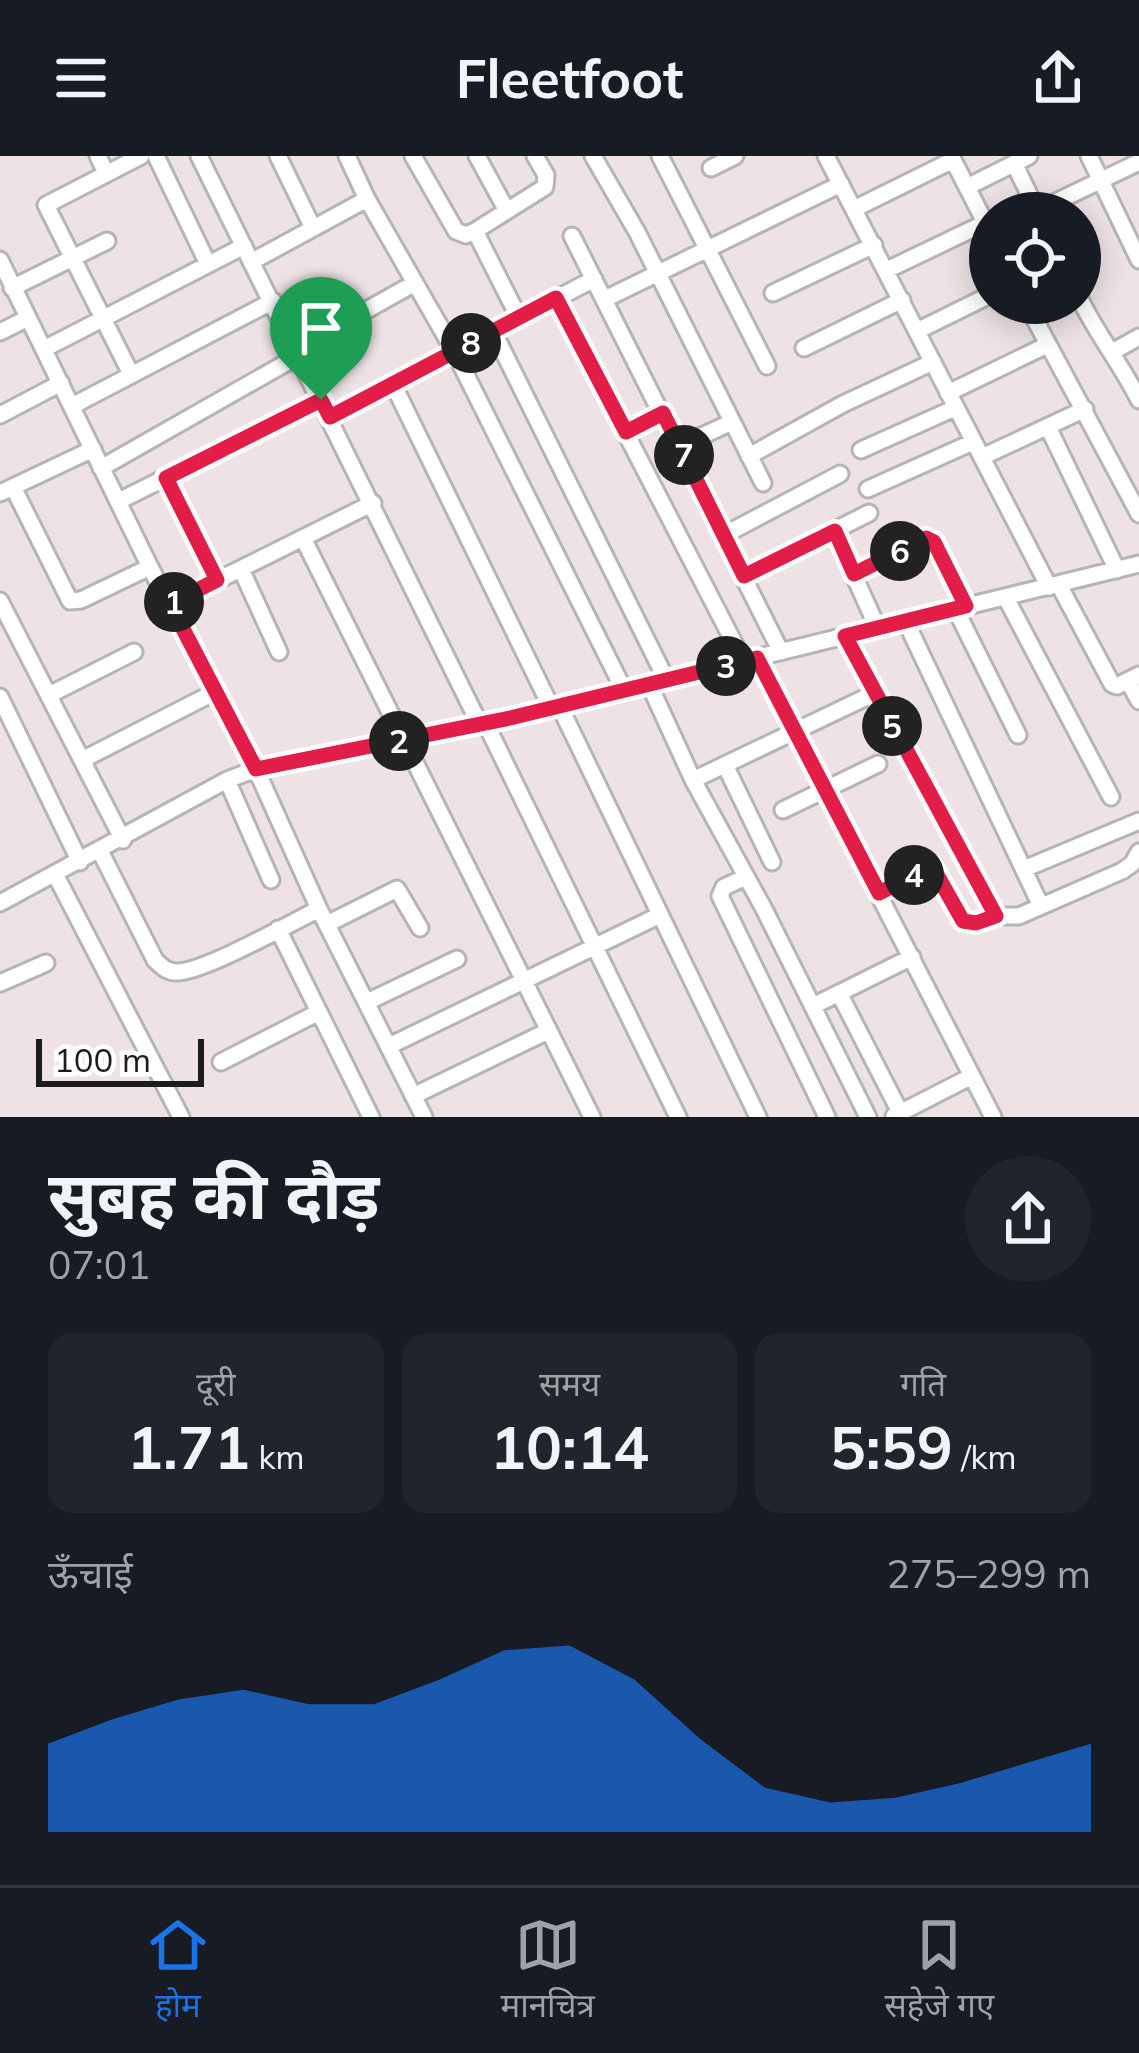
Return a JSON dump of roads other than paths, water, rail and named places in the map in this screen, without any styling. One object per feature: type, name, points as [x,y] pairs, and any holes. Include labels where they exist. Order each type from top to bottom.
[{"type":"street","points":[[98,156],[106,173]]},
{"type":"street","points":[[130,374],[46,205],[141,156]]},
{"type":"street","points":[[156,156],[208,264]]},
{"type":"street","points":[[199,156],[678,1117]]},
{"type":"street","points":[[278,156],[313,228]]},
{"type":"street","points":[[347,156],[454,351],[624,690]]},
{"type":"street","points":[[413,156],[456,231],[466,235],[548,182],[535,156]]},
{"type":"street","points":[[477,156],[507,211]]},
{"type":"street","points":[[593,156],[763,483]]},
{"type":"street","points":[[660,156],[767,366]]},
{"type":"street","points":[[711,168],[734,156]]},
{"type":"street","points":[[826,156],[951,401],[1054,586],[1112,684],[1134,678],[1139,701]]},
{"type":"street","points":[[1089,156],[1139,260]]},
{"type":"street","points":[[856,208],[952,158],[970,192]]},
{"type":"street","points":[[967,187],[1024,158],[1032,192]]},
{"type":"street","points":[[1078,192],[1139,162]]},
{"type":"street","points":[[604,299],[841,184]]},
{"type":"street","points":[[44,350],[208,264],[313,228],[367,199]]},
{"type":"street","points":[[475,231],[519,318]]},
{"type":"street","points":[[572,236],[781,652]]},
{"type":"street","points":[[887,270],[969,236]]},
{"type":"street","points":[[12,288],[107,241]]},
{"type":"street","points":[[773,293],[874,245]]},
{"type":"street","points":[[0,260],[150,567],[256,769],[416,1110],[548,1031]]},
{"type":"street","points":[[330,417],[594,279]]},
{"type":"street","points":[[101,468],[415,283]]},
{"type":"street","points":[[556,298],[751,660],[796,731],[993,1117]]},
{"type":"street","points":[[804,348],[902,300]]},
{"type":"street","points":[[72,406],[273,301]]},
{"type":"street","points":[[917,331],[969,306]]},
{"type":"street","points":[[0,332],[28,318]]},
{"type":"street","points":[[1036,324],[1139,514]]},
{"type":"street","points":[[1092,324],[1104,347],[1114,351],[1139,400]]},
{"type":"street","points":[[493,331],[667,681]]},
{"type":"street","points":[[1114,351],[1139,337]]},
{"type":"street","points":[[861,450],[1047,345]]},
{"type":"street","points":[[749,456],[842,404],[933,362]]},
{"type":"street","points":[[0,415],[62,383]]},
{"type":"street","points":[[393,384],[758,1117]]},
{"type":"street","points":[[118,501],[321,400]]},
{"type":"street","points":[[868,489],[1048,427],[1085,409]]},
{"type":"street","points":[[626,432],[663,413]]},
{"type":"street","points":[[680,446],[732,422]]},
{"type":"street","points":[[1048,427],[1117,570]]},
{"type":"street","points":[[93,449],[6,490],[70,601],[150,567]]},
{"type":"street","points":[[724,536],[840,474]]},
{"type":"street","points":[[166,478],[217,580]]},
{"type":"street","points":[[170,604],[374,503]]},
{"type":"street","points":[[744,576],[869,512]]},
{"type":"street","points":[[835,531],[878,629]]},
{"type":"street","points":[[303,538],[592,1117]]},
{"type":"street","points":[[854,574],[929,538],[1018,735]]},
{"type":"street","points":[[0,903],[227,780],[256,769],[667,681],[1139,564]]},
{"type":"street","points":[[241,569],[279,652]]},
{"type":"street","points":[[1006,598],[1112,797]]},
{"type":"street","points":[[0,601],[123,839]]},
{"type":"street","points":[[906,622],[1041,906]]},
{"type":"street","points":[[845,636],[996,916]]},
{"type":"street","points":[[49,695],[134,652]]},
{"type":"street","points":[[649,685],[693,780],[868,1117]]},
{"type":"street","points":[[82,760],[214,692]]},
{"type":"street","points":[[693,780],[875,693]]},
{"type":"street","points":[[0,697],[80,862]]},
{"type":"street","points":[[783,810],[878,764]]},
{"type":"street","points":[[725,765],[772,862]]},
{"type":"street","points":[[227,780],[271,880]]},
{"type":"street","points":[[879,893],[932,866],[963,921],[1019,916],[1132,864],[1139,851],[1135,822],[1024,869]]},
{"type":"street","points":[[100,851],[155,960],[166,971],[180,973],[203,965],[278,929],[397,889],[420,928]]},
{"type":"street","points":[[55,874],[181,1117]]},
{"type":"street","points":[[746,877],[724,887],[721,896],[827,1117]]},
{"type":"street","points":[[389,1046],[660,915]]},
{"type":"street","points":[[278,929],[370,1117]]},
{"type":"street","points":[[813,1006],[912,957]]},
{"type":"street","points":[[367,1002],[457,959]]},
{"type":"street","points":[[0,983],[46,962]]},
{"type":"street","points":[[839,993],[896,1115],[972,1076]]},
{"type":"street","points":[[220,1062],[319,1012]]}]
